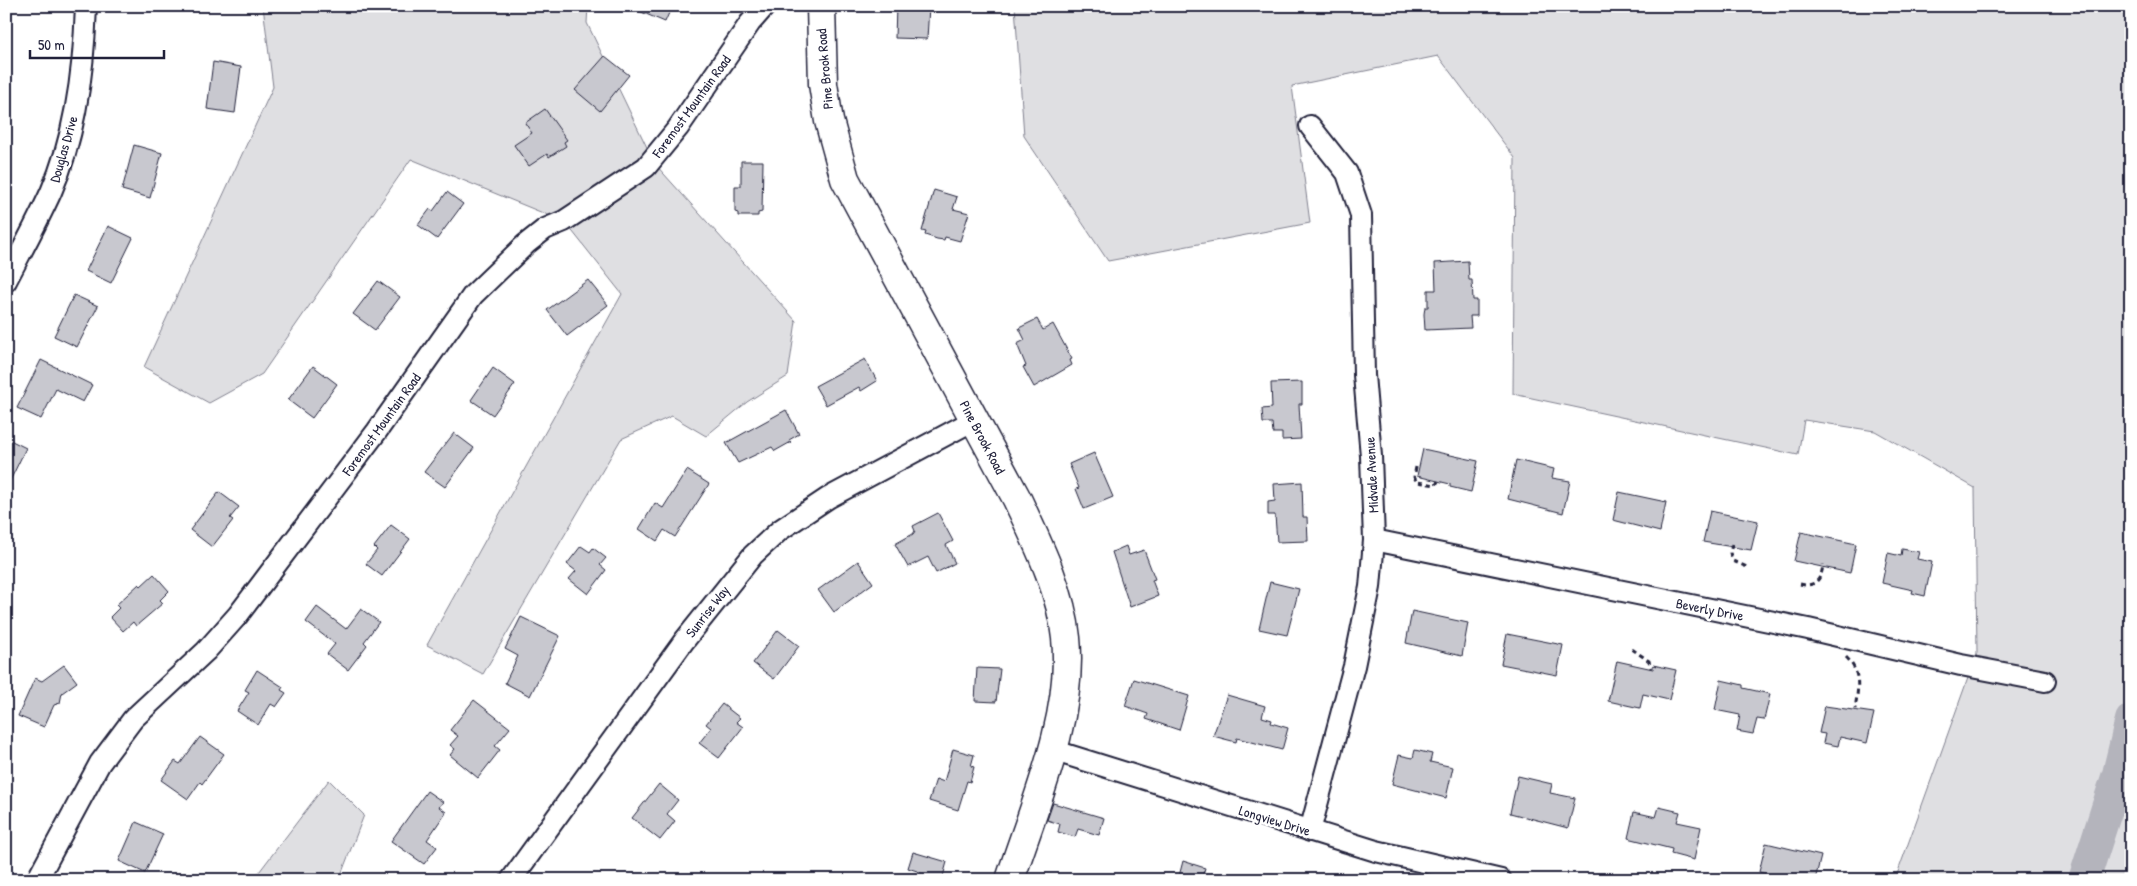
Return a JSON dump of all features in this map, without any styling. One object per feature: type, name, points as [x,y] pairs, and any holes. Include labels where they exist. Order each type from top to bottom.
[{"type":"street","name":"Douglas Drive","points":[[6,281],[51,192],[64,153],[79,90],[85,41],[86,6]]},
{"type":"street","name":"Foremost Mountain Road","points":[[37,880],[100,764],[133,719],[206,651],[238,615],[371,439],[473,295],[539,234],[564,221],[646,167],[678,128],[750,23],[765,6]]},
{"type":"street","name":"Pine Brook Road","points":[[821,6],[823,84],[831,130],[845,179],[1017,499],[1033,534],[1061,613],[1067,661],[1061,710],[1052,750],[1010,880]]},
{"type":"street","name":"Midvale Avenue","points":[[1310,126],[1347,173],[1361,215],[1364,375],[1371,456],[1374,540],[1370,587],[1354,666],[1310,831]]},
{"type":"street","name":"Sunrise Way","points":[[511,880],[684,641],[753,555],[780,530],[828,498],[879,469],[974,420]]},
{"type":"street","name":"Beverly Drive","points":[[1374,540],[1808,629],[1962,665],[2045,681]]},
{"type":"street","name":"Longview Drive","points":[[1052,750],[1376,852],[1501,880]]},
{"type":"path","points":[[1416,467],[1414,477],[1416,482],[1436,485],[1438,481]]},
{"type":"path","points":[[1732,544],[1732,559],[1738,564],[1747,567]]},
{"type":"path","points":[[1800,584],[1810,586],[1815,584],[1822,574],[1823,564]]},
{"type":"path","points":[[1632,649],[1648,661],[1651,668]]},
{"type":"path","points":[[1839,654],[1851,662],[1858,675],[1859,688],[1855,710]]},
{"type":"shaded area","points":[[263,6],[588,6],[587,23],[655,164],[796,321],[788,376],[747,402],[706,436],[672,416],[621,439],[483,674],[427,645],[622,294],[565,222],[411,159],[262,374],[209,403],[144,367],[273,87]]},
{"type":"shaded area","points":[[1015,6],[2131,6],[2131,880],[1895,880],[1977,653],[1975,488],[1875,431],[1804,420],[1798,455],[1513,394],[1515,158],[1438,56],[1292,86],[1310,223],[1108,261],[1024,136]]},
{"type":"shaded area","points":[[329,780],[364,815],[339,880],[253,880]]},
{"type":"building","points":[[627,6],[672,6],[665,22]]},
{"type":"building","points":[[896,6],[929,6],[927,39],[895,38]]},
{"type":"building","points":[[605,56],[629,75],[600,111],[575,90]]},
{"type":"building","points":[[213,62],[241,67],[235,113],[207,109]]},
{"type":"building","points":[[545,109],[567,140],[564,142],[566,146],[549,157],[547,154],[529,166],[514,145],[532,133],[525,123]]},
{"type":"building","points":[[134,145],[162,153],[150,198],[122,190]]},
{"type":"building","points":[[741,161],[763,161],[762,212],[758,213],[758,216],[738,216],[738,213],[735,212],[735,186],[741,186]]},
{"type":"building","points":[[934,190],[957,197],[953,209],[969,213],[960,241],[945,237],[944,240],[937,239],[925,235],[926,232],[922,231]]},
{"type":"building","points":[[447,192],[463,204],[437,239],[418,225],[430,209],[433,211]]},
{"type":"building","points":[[108,226],[133,238],[111,283],[86,271]]},
{"type":"building","points":[[1468,261],[1469,280],[1472,280],[1473,300],[1477,300],[1477,316],[1470,316],[1471,328],[1425,330],[1424,314],[1425,307],[1428,307],[1428,290],[1436,290],[1435,263]]},
{"type":"building","points":[[588,280],[608,305],[567,336],[547,310]]},
{"type":"building","points":[[378,281],[400,297],[375,330],[353,314]]},
{"type":"building","points":[[74,295],[98,306],[77,347],[54,336]]},
{"type":"building","points":[[1037,319],[1043,330],[1053,324],[1072,359],[1070,360],[1072,365],[1034,387],[1023,367],[1026,366],[1017,344],[1025,340],[1019,328]]},
{"type":"building","points":[[865,359],[877,381],[861,391],[859,387],[826,405],[815,386]]},
{"type":"building","points":[[41,360],[92,385],[83,402],[56,389],[41,419],[17,408]]},
{"type":"building","points":[[313,366],[337,384],[312,418],[288,400]]},
{"type":"building","points":[[493,368],[515,384],[493,415],[471,400]]},
{"type":"building","points":[[1302,382],[1302,404],[1299,404],[1301,439],[1282,440],[1282,433],[1273,433],[1272,423],[1263,423],[1262,409],[1272,408],[1271,383]]},
{"type":"building","points":[[786,410],[799,434],[789,440],[791,442],[775,451],[772,447],[738,463],[726,443]]},
{"type":"building","points":[[454,433],[474,448],[445,487],[424,472]]},
{"type":"building","points":[[6,438],[26,448],[6,489]]},
{"type":"building","points":[[1423,449],[1478,461],[1471,492],[1450,487],[1450,484],[1417,476]]},
{"type":"building","points":[[1094,453],[1113,497],[1084,509],[1076,489],[1079,488],[1069,464]]},
{"type":"building","points":[[1516,460],[1554,469],[1552,478],[1570,481],[1563,513],[1508,499]]},
{"type":"building","points":[[687,470],[709,484],[675,537],[664,530],[657,541],[639,529],[655,503],[663,508]]},
{"type":"building","points":[[1302,482],[1303,517],[1307,517],[1308,541],[1277,542],[1275,515],[1268,515],[1268,502],[1275,501],[1274,484]]},
{"type":"building","points":[[219,492],[239,507],[230,518],[233,520],[212,547],[190,530]]},
{"type":"building","points":[[1619,492],[1666,502],[1660,532],[1613,520]]},
{"type":"building","points":[[1710,511],[1758,521],[1751,550],[1703,542]]},
{"type":"building","points":[[938,513],[953,541],[946,545],[955,563],[936,573],[928,557],[908,567],[895,544],[913,534],[915,531],[913,526]]},
{"type":"building","points":[[391,525],[410,539],[382,576],[366,564],[377,550],[374,547]]},
{"type":"building","points":[[1801,532],[1856,544],[1850,573],[1794,561]]},
{"type":"building","points":[[581,546],[590,552],[593,548],[606,558],[600,565],[606,570],[588,594],[569,579],[576,571],[567,564]]},
{"type":"building","points":[[1126,546],[1129,555],[1144,550],[1155,579],[1152,580],[1158,596],[1130,607],[1112,552]]},
{"type":"building","points":[[1902,549],[1919,552],[1917,559],[1932,562],[1925,596],[1912,593],[1913,590],[1882,583],[1888,553],[1901,556]]},
{"type":"building","points":[[858,561],[873,583],[834,612],[818,590]]},
{"type":"building","points":[[154,574],[169,591],[160,600],[163,603],[136,626],[133,622],[123,631],[110,617],[119,608],[116,605],[139,584],[141,586]]},
{"type":"building","points":[[1270,582],[1299,589],[1287,635],[1259,629]]},
{"type":"building","points":[[317,607],[346,629],[361,609],[379,622],[364,642],[367,645],[348,670],[327,654],[335,644],[306,622]]},
{"type":"building","points":[[1412,611],[1468,623],[1462,656],[1406,643]]},
{"type":"building","points":[[521,617],[560,636],[530,696],[505,683],[518,656],[505,649]]},
{"type":"building","points":[[778,630],[799,646],[774,679],[753,663]]},
{"type":"building","points":[[1507,634],[1563,645],[1557,675],[1501,664]]},
{"type":"building","points":[[1617,661],[1653,669],[1653,665],[1676,670],[1669,700],[1643,694],[1640,708],[1608,701]]},
{"type":"building","points":[[64,665],[77,682],[62,693],[60,703],[54,705],[44,727],[18,716],[35,678],[42,681]]},
{"type":"building","points":[[977,668],[1000,669],[996,702],[975,701]]},
{"type":"building","points":[[257,670],[283,687],[281,690],[286,693],[276,707],[271,704],[258,725],[237,711],[249,692],[245,690]]},
{"type":"building","points":[[1134,679],[1189,696],[1179,730],[1146,719],[1148,714],[1125,706]]},
{"type":"building","points":[[1721,680],[1743,685],[1743,688],[1770,694],[1764,720],[1757,719],[1753,734],[1737,731],[1740,715],[1715,710]]},
{"type":"building","points":[[1227,695],[1265,706],[1262,717],[1272,720],[1271,723],[1288,728],[1282,750],[1237,738],[1236,742],[1213,736]]},
{"type":"building","points":[[474,700],[510,728],[495,746],[500,750],[478,778],[450,755],[455,749],[450,745],[458,736],[450,730]]},
{"type":"building","points":[[722,704],[740,718],[736,722],[743,727],[719,758],[699,743],[711,728],[706,724]]},
{"type":"building","points":[[1825,706],[1874,713],[1867,743],[1840,737],[1838,746],[1823,743],[1825,734],[1819,733]]},
{"type":"building","points":[[200,737],[224,754],[202,784],[200,782],[188,799],[161,780],[175,761],[180,764]]},
{"type":"building","points":[[953,749],[974,755],[971,766],[974,767],[970,782],[967,781],[958,810],[929,801],[936,779],[944,782]]},
{"type":"building","points":[[1415,750],[1432,754],[1430,762],[1453,767],[1446,798],[1392,784],[1399,755],[1413,758]]},
{"type":"building","points":[[1518,776],[1552,784],[1550,793],[1575,798],[1568,828],[1510,813]]},
{"type":"building","points":[[659,784],[678,800],[667,814],[675,821],[660,840],[632,818]]},
{"type":"building","points":[[427,791],[443,802],[439,807],[446,812],[427,840],[437,847],[424,864],[391,841]]},
{"type":"building","points":[[1053,803],[1104,818],[1099,835],[1078,829],[1075,837],[1058,832],[1060,824],[1047,820]]},
{"type":"building","points":[[1659,807],[1680,812],[1677,822],[1701,827],[1694,860],[1671,854],[1672,849],[1628,838],[1634,812],[1656,817]]},
{"type":"building","points":[[136,822],[163,834],[145,873],[119,861]]},
{"type":"building","points":[[1766,843],[1821,856],[1815,880],[1789,880],[1759,872]]},
{"type":"building","points":[[913,852],[947,862],[942,880],[918,880],[920,872],[908,868]]},
{"type":"building","points":[[1183,861],[1205,868],[1201,880],[1178,880]]},
{"type":"waterway","points":[[2084,880],[2118,774],[2131,720]]}]
